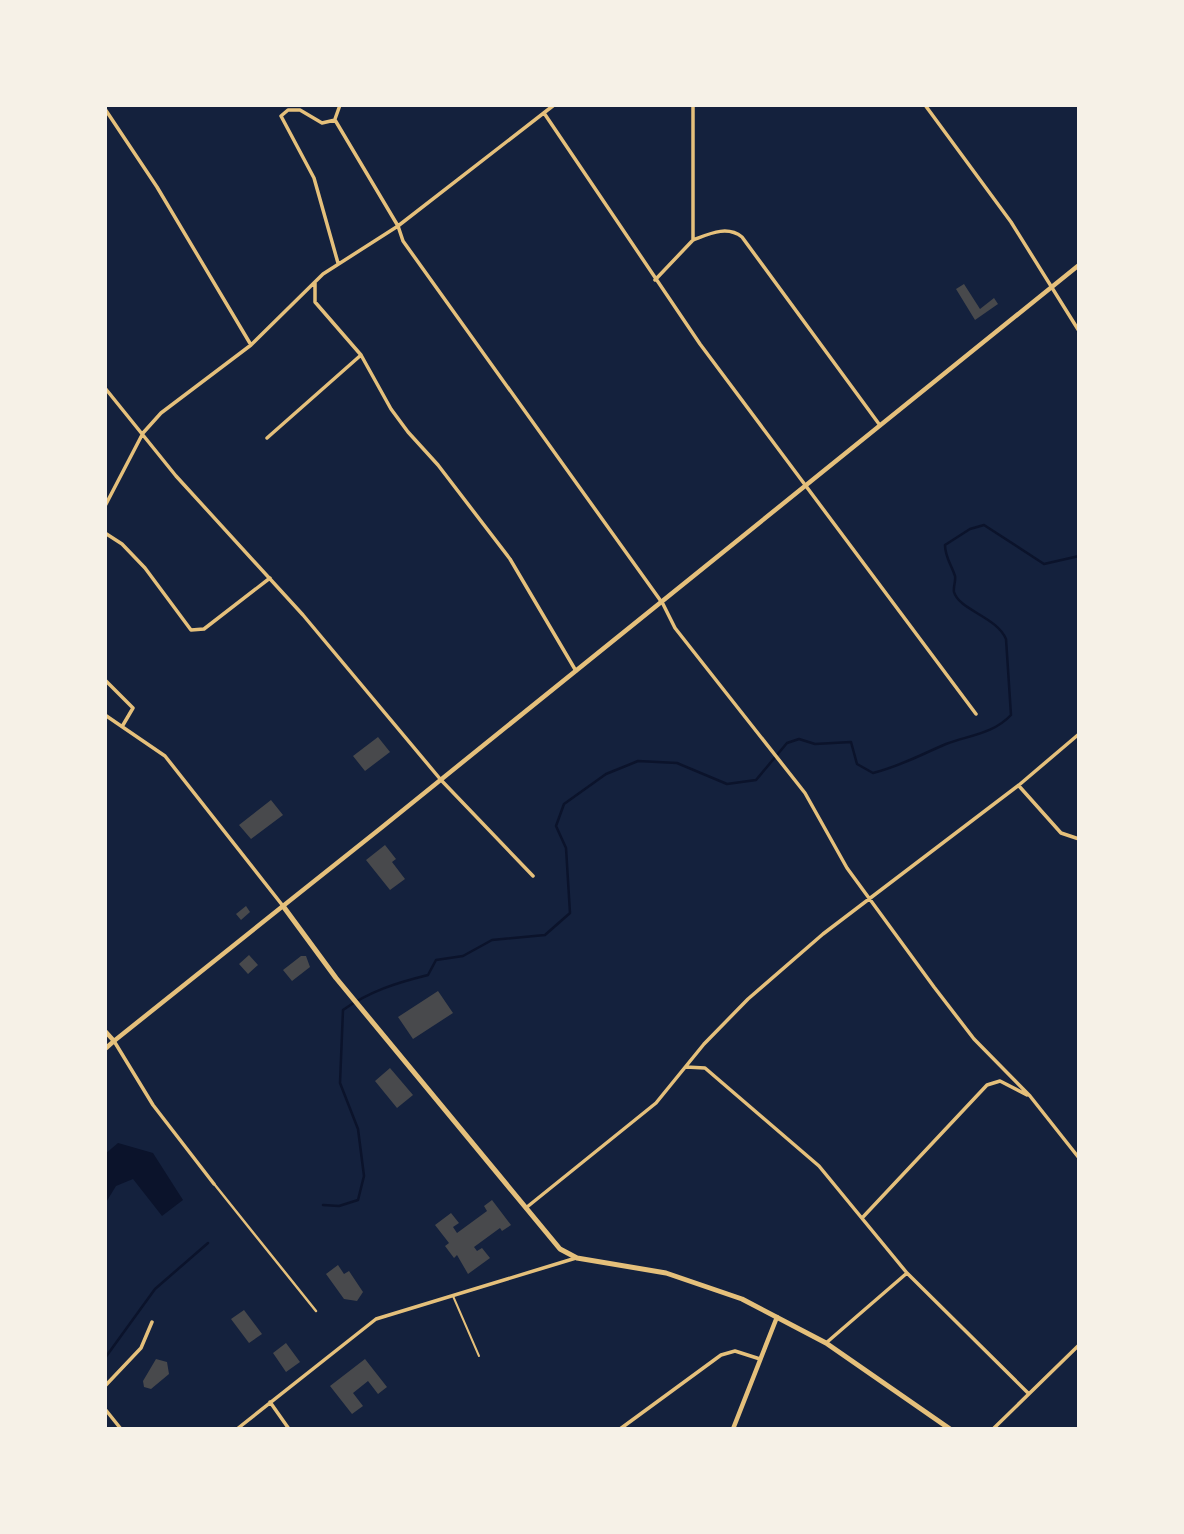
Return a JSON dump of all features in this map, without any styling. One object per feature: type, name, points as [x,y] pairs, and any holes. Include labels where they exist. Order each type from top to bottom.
[{"type":"main road","points":[[283,906],[336,978],[560,1249],[577,1258],[666,1273],[742,1299],[826,1343],[950,1429]]},
{"type":"street","points":[[335,120],[341,105]]},
{"type":"street","points":[[105,506],[143,433],[161,413],[251,345],[338,263],[398,226],[554,105]]},
{"type":"street","points":[[693,105],[693,240]]},
{"type":"street","points":[[925,105],[1011,222],[1079,331]]},
{"type":"street","points":[[105,109],[157,187],[251,345]]},
{"type":"street","points":[[335,120],[322,123],[300,110],[288,110],[281,116],[314,178],[338,263]]},
{"type":"street","points":[[544,113],[655,280],[976,714]]},
{"type":"street","points":[[335,120],[398,226],[402,241],[663,604],[675,628],[805,793],[827,836],[974,1039],[1030,1096],[1079,1158]]},
{"type":"street","points":[[655,280],[693,240],[724,230],[734,230],[742,237],[879,424]]},
{"type":"street","points":[[105,1049],[663,604],[879,424],[1079,265]]},
{"type":"street","points":[[314,283],[315,302],[361,355],[391,409],[510,559],[576,671]]},
{"type":"street","points":[[267,438],[361,355]]},
{"type":"street","points":[[105,388],[176,476],[270,579],[441,780],[533,876]]},
{"type":"street","points":[[105,533],[122,544],[188,628],[204,629],[270,579]]},
{"type":"street","points":[[105,680],[133,708],[122,726]]},
{"type":"street","points":[[105,715],[165,756],[283,906]]},
{"type":"street","points":[[525,1209],[656,1103],[704,1044],[748,999],[869,897],[1019,785],[1079,734]]},
{"type":"street","points":[[1019,785],[1061,833],[1079,839]]},
{"type":"street","points":[[105,1031],[114,1041],[153,1105],[316,1311]]},
{"type":"street","points":[[685,1067],[705,1068],[819,1166],[906,1273],[1028,1393]]},
{"type":"street","points":[[863,1217],[987,1085],[1000,1081],[1030,1096]]},
{"type":"street","points":[[237,1429],[313,1366],[376,1319],[577,1258]]},
{"type":"street","points":[[826,1343],[906,1273]]},
{"type":"street","points":[[733,1429],[778,1317]]},
{"type":"street","points":[[105,1386],[141,1348],[152,1322]]},
{"type":"street","points":[[993,1429],[1079,1345]]},
{"type":"street","points":[[620,1429],[720,1355],[735,1351],[760,1359]]},
{"type":"street","points":[[270,1402],[289,1429]]},
{"type":"street","points":[[105,1409],[121,1429]]},
{"type":"lane","points":[[452,1295],[479,1356]]},
{"type":"water","points":[[118,1143],[153,1153],[183,1200],[162,1216],[133,1179],[116,1186],[105,1204],[105,1154]]},
{"type":"building","points":[[964,284],[980,309],[994,298],[998,304],[975,320],[956,289]]},
{"type":"building","points":[[378,737],[390,752],[365,771],[353,756]]},
{"type":"building","points":[[271,800],[283,815],[251,839],[239,825]]},
{"type":"building","points":[[385,845],[396,859],[392,862],[405,879],[390,890],[366,860]]},
{"type":"building","points":[[246,906],[250,912],[241,920],[236,914]]},
{"type":"building","points":[[249,955],[258,965],[248,974],[239,964]]},
{"type":"building","points":[[301,956],[306,956],[310,967],[292,981],[283,970]]},
{"type":"building","points":[[438,991],[453,1013],[413,1039],[398,1017]]},
{"type":"building","points":[[390,1068],[413,1095],[397,1108],[375,1081]]},
{"type":"building","points":[[492,1200],[511,1225],[502,1231],[500,1228],[474,1247],[477,1251],[482,1248],[490,1258],[468,1274],[457,1255],[454,1258],[445,1246],[449,1243],[435,1225],[451,1213],[459,1223],[453,1227],[457,1233],[487,1211],[484,1206]]},
{"type":"building","points":[[338,1265],[344,1274],[349,1271],[363,1292],[357,1301],[344,1299],[326,1274]]},
{"type":"building","points":[[244,1310],[262,1334],[249,1343],[231,1319]]},
{"type":"building","points":[[286,1343],[300,1362],[286,1372],[273,1353]]},
{"type":"building","points":[[156,1359],[167,1362],[169,1374],[151,1389],[144,1387],[143,1381]]},
{"type":"building","points":[[365,1359],[387,1387],[378,1394],[368,1381],[353,1393],[363,1406],[352,1414],[330,1386]]},
{"type":"waterway","points":[[323,1205],[339,1206],[358,1200],[364,1176],[358,1129],[340,1083],[343,1010],[384,988],[428,975],[436,960],[463,956],[492,940],[545,935],[570,913],[566,848],[556,826],[564,804],[606,774],[638,761],[677,763],[727,784],[756,780],[787,743],[799,739],[815,744],[851,742],[857,764],[873,773],[989,730],[1011,715],[1006,639],[995,625],[957,598],[954,592],[955,576],[945,545],[970,529],[984,525],[1044,564],[1079,556]]},
{"type":"waterway","points":[[105,1358],[155,1289],[208,1243]]}]
